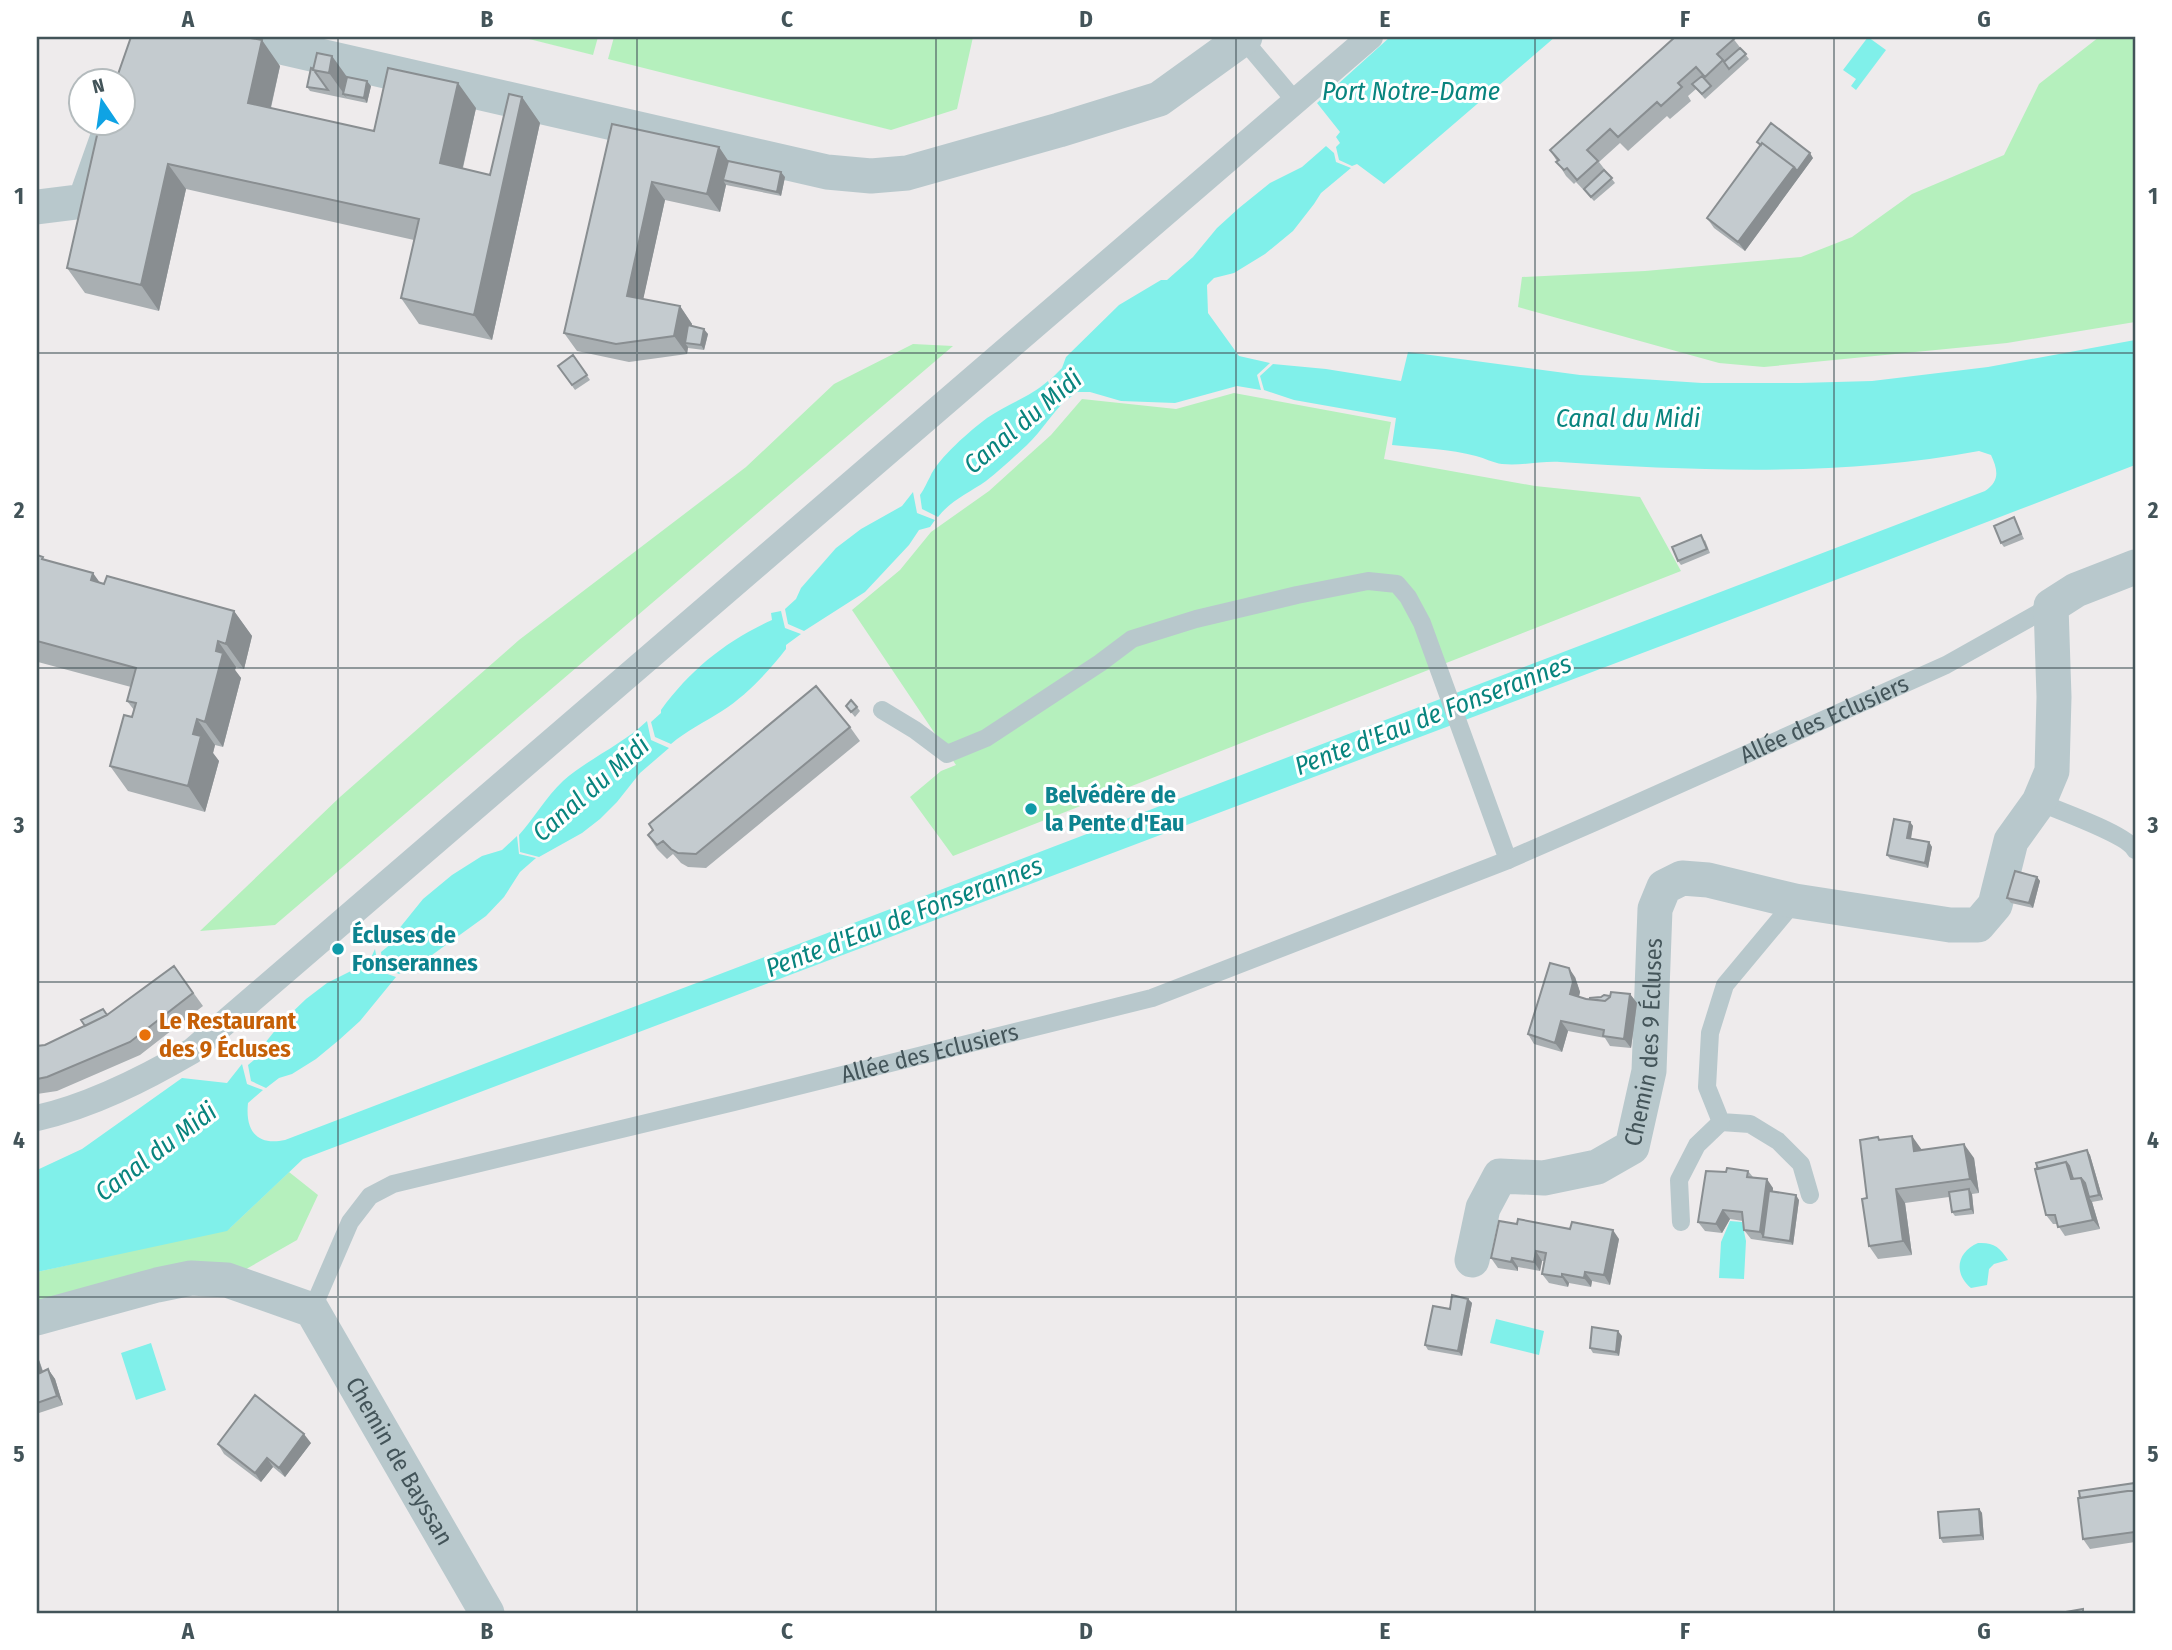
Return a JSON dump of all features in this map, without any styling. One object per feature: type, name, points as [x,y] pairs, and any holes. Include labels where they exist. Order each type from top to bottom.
[{"type":"street","points":[[237,37],[827,172],[870,176],[907,173],[1159,99],[1244,38]]},
{"type":"street","points":[[37,1118],[58,1113],[150,1075],[192,1051],[1370,37]]},
{"type":"street","points":[[37,208],[85,201],[108,136]]},
{"type":"street","name":"Allée des Eclusiers","points":[[2051,606],[2076,590],[2135,567]]},
{"type":"street","name":"Chemin des 9 Écluses","points":[[1472,1260],[1483,1208],[1500,1176],[1544,1178],[1597,1167],[1632,1147],[1649,1071],[1655,909],[1664,887],[1682,878],[1708,880],[1795,901],[1950,925],[1978,925],[1995,905],[2011,841],[2039,803],[2052,771],[2054,696],[2051,606]]},
{"type":"street","points":[[37,1318],[191,1278],[227,1280],[312,1310]]},
{"type":"street","name":"Chemin de Bayssan","points":[[312,1310],[487,1613]]},
{"type":"lane","points":[[1244,38],[1296,102]]},
{"type":"lane","points":[[882,710],[947,754],[986,738],[1132,639],[1196,619],[1297,595],[1368,581],[1397,584],[1408,597],[1422,623],[1508,860]]},
{"type":"lane","name":"Allée des Eclusiers","points":[[312,1310],[350,1222],[370,1196],[393,1184],[1152,998],[1508,860],[1946,665],[2051,606]]},
{"type":"lane","points":[[2039,803],[2132,843],[2135,850]]},
{"type":"lane","points":[[1721,1122],[1707,1087],[1710,1033],[1725,985],[1795,901]]},
{"type":"lane","points":[[1681,1222],[1679,1180],[1697,1145],[1721,1122],[1750,1124],[1778,1141],[1801,1164],[1810,1195]]},
{"type":"green space","points":[[521,37],[598,37],[593,55]]},
{"type":"green space","points":[[614,37],[973,37],[957,109],[891,130],[608,59]]},
{"type":"green space","points":[[2099,37],[2135,37],[2135,322],[2007,343],[1764,367],[1719,363],[1518,307],[1522,277],[1645,271],[1801,257],[1852,237],[1912,194],[2004,155],[2039,84]]},
{"type":"green space","points":[[913,344],[953,346],[275,925],[200,931],[340,797],[519,640],[746,467],[834,384]]},
{"type":"green space","points":[[1234,393],[1391,422],[1384,459],[1535,486],[1640,497],[1681,571],[953,856],[910,797],[941,771],[956,765],[852,610],[900,570],[931,532],[989,491],[1051,435],[1082,399],[1176,409]]},
{"type":"green space","points":[[289,1172],[318,1195],[297,1240],[227,1280],[37,1318],[37,1272],[230,1228]]},
{"type":"water","name":"Port Notre-Dame","points":[[1390,37],[1555,37],[1384,184],[1357,164],[1352,166],[1339,160],[1336,147],[1340,143],[1336,137],[1340,132],[1317,103]]},
{"type":"water","points":[[1868,37],[1886,50],[1856,90],[1851,86],[1856,79],[1843,70]]},
{"type":"water","points":[[1326,146],[1334,153],[1336,162],[1351,168],[1321,193],[1293,231],[1265,254],[1234,273],[1214,278],[1207,285],[1208,313],[1239,356],[1270,363],[1257,375],[1261,390],[1237,386],[1175,403],[1121,401],[1090,392],[1077,392],[1068,399],[1054,393],[1050,380],[1062,368],[1066,357],[1119,305],[1161,280],[1167,280],[1193,257],[1217,228],[1239,208],[1270,183],[1302,167]]},
{"type":"water","points":[[2135,340],[2135,465],[303,1159],[227,1231],[37,1272],[37,1170],[82,1149],[182,1078],[227,1083],[242,1064],[247,1084],[263,1090],[248,1103],[251,1129],[267,1141],[285,1140],[1985,491],[1996,475],[1991,455],[1979,451],[1875,465],[1770,470],[1553,462],[1495,463],[1456,452],[1392,445],[1396,418],[1294,400],[1264,390],[1260,376],[1273,364],[1401,381],[1408,352],[1580,375],[1702,383],[1872,381],[1988,367]]},
{"type":"water","name":"Canal du Midi","points":[[1048,381],[1053,395],[1066,400],[1032,440],[991,477],[954,501],[938,517],[922,509],[920,495],[947,453],[987,418],[1034,392]]},
{"type":"water","points":[[913,492],[917,513],[935,520],[930,527],[919,530],[909,545],[865,592],[804,631],[788,624],[785,609],[836,548],[861,529],[902,506]]},
{"type":"water","points":[[781,611],[785,628],[801,634],[786,645],[786,649],[757,683],[731,705],[671,744],[655,737],[651,722],[697,669],[739,637],[772,620],[771,613]]},
{"type":"water","name":"Canal du Midi","points":[[647,721],[651,740],[669,748],[640,773],[617,802],[582,833],[539,857],[520,852],[519,835],[557,787]]},
{"type":"water","points":[[517,836],[519,854],[536,858],[520,872],[504,897],[486,916],[432,955],[399,974],[383,967],[381,952],[392,943],[398,930],[423,899],[452,875],[482,856],[502,850]]},
{"type":"water","points":[[375,949],[379,971],[396,977],[360,1021],[316,1059],[292,1074],[279,1078],[266,1088],[251,1081],[248,1065],[281,1023],[327,983],[369,962]]},
{"type":"water","points":[[1730,1221],[1742,1222],[1746,1241],[1744,1279],[1719,1278],[1721,1242]]},
{"type":"water","points":[[1978,1243],[1996,1246],[2008,1260],[1994,1264],[1989,1269],[1987,1285],[1971,1288],[1962,1276],[1960,1263],[1966,1252]]},
{"type":"water","points":[[1496,1319],[1544,1331],[1539,1355],[1490,1343]]},
{"type":"water","points":[[151,1343],[166,1390],[136,1400],[121,1353]]},
{"type":"building","points":[[131,37],[245,37],[262,40],[248,103],[374,131],[388,68],[458,83],[440,163],[490,175],[509,94],[522,97],[474,315],[401,298],[419,219],[168,164],[141,285],[67,268],[97,136],[136,136],[136,66],[121,66]]},
{"type":"building","points":[[1675,37],[1734,39],[1717,54],[1723,60],[1705,77],[1696,67],[1678,83],[1682,87],[1661,106],[1657,102],[1618,137],[1610,129],[1587,150],[1598,161],[1577,180],[1567,168],[1564,170],[1556,162],[1559,160],[1550,150]]},
{"type":"building","points":[[1740,48],[1746,54],[1729,69],[1724,62]]},
{"type":"building","points":[[317,53],[332,56],[329,73],[313,70]]},
{"type":"building","points":[[311,68],[313,69],[328,90],[307,87]]},
{"type":"building","points":[[1702,76],[1711,86],[1702,94],[1692,84]]},
{"type":"building","points":[[347,77],[367,81],[364,98],[343,94]]},
{"type":"building","points":[[1771,123],[1810,153],[1797,171],[1762,143],[1761,145],[1757,142]]},
{"type":"building","points":[[612,124],[719,147],[707,194],[652,182],[627,296],[680,306],[674,336],[616,344],[564,333]]},
{"type":"building","points":[[1762,143],[1794,167],[1738,242],[1707,218]]},
{"type":"building","points":[[728,161],[781,172],[777,192],[723,180]]},
{"type":"building","points":[[1604,170],[1612,178],[1591,197],[1584,189]]},
{"type":"building","points":[[688,325],[704,329],[701,345],[685,343]]},
{"type":"building","points":[[573,355],[587,375],[572,385],[558,366]]},
{"type":"building","points":[[2014,517],[2021,534],[2001,543],[1994,526]]},
{"type":"building","points":[[1701,535],[1707,549],[1678,561],[1672,547]]},
{"type":"building","points":[[37,555],[43,557],[42,559],[93,573],[91,580],[104,584],[107,576],[234,611],[226,644],[218,641],[216,651],[223,653],[205,722],[197,719],[193,734],[201,736],[188,786],[110,766],[124,715],[132,717],[136,703],[127,701],[136,668],[37,641]]},
{"type":"building","points":[[816,686],[850,727],[696,854],[678,853],[663,841],[657,845],[648,835],[653,830],[649,824]]},
{"type":"building","points":[[851,700],[857,707],[851,712],[846,706]]},
{"type":"building","points":[[1894,819],[1910,822],[1907,838],[1929,842],[1925,863],[1887,855]]},
{"type":"building","points":[[2015,871],[2037,877],[2029,903],[2007,898]]},
{"type":"building","points":[[1550,963],[1569,968],[1573,982],[1570,994],[1605,1001],[1611,992],[1630,994],[1624,1039],[1603,1036],[1604,1030],[1561,1021],[1555,1043],[1528,1034]]},
{"type":"building","points":[[174,966],[193,993],[130,1042],[37,1079],[37,1046],[45,1045],[107,1015]]},
{"type":"building","points":[[1601,997],[1610,997],[1605,1001],[1590,999]]},
{"type":"building","points":[[103,1009],[107,1015],[85,1026],[81,1020]]},
{"type":"building","points":[[1912,1136],[1914,1151],[1964,1144],[1970,1179],[1896,1189],[1903,1241],[1869,1246],[1862,1199],[1867,1198],[1860,1140]]},
{"type":"building","points":[[2087,1150],[2099,1195],[2089,1197],[2085,1183],[2081,1178],[2073,1179],[2066,1162],[2038,1169],[2036,1163]]},
{"type":"building","points":[[2066,1162],[2071,1179],[2081,1178],[2093,1220],[2058,1227],[2055,1215],[2046,1215],[2035,1169]]},
{"type":"building","points":[[1727,1168],[1748,1171],[1747,1177],[1767,1179],[1760,1232],[1744,1230],[1742,1212],[1723,1210],[1716,1224],[1698,1222],[1706,1171],[1726,1172]]},
{"type":"building","points":[[1969,1189],[1971,1209],[1952,1212],[1949,1192]]},
{"type":"building","points":[[1769,1191],[1796,1195],[1790,1241],[1763,1237]]},
{"type":"building","points":[[1518,1219],[1570,1229],[1572,1222],[1613,1230],[1604,1275],[1585,1272],[1584,1278],[1542,1274],[1546,1253],[1536,1251],[1534,1262],[1512,1258],[1511,1262],[1491,1258],[1499,1221],[1517,1224]]},
{"type":"building","points":[[1452,1295],[1468,1299],[1458,1351],[1425,1345],[1433,1306],[1450,1309]]},
{"type":"building","points":[[1592,1327],[1618,1331],[1616,1352],[1590,1348]]},
{"type":"building","points":[[37,1364],[40,1373],[48,1369],[57,1396],[37,1403]]},
{"type":"building","points":[[255,1395],[304,1434],[279,1468],[267,1458],[255,1473],[218,1444]]},
{"type":"building","points":[[2135,1483],[2135,1490],[2080,1498],[2079,1491]]},
{"type":"building","points":[[2135,1490],[2135,1532],[2083,1539],[2078,1498]]},
{"type":"building","points":[[1979,1509],[1981,1535],[1940,1538],[1938,1512]]},
{"type":"building","points":[[2083,1609],[2083,1613],[2060,1613]]},
{"type":"place","name":"Belvédère de la Pente d'Eau","points":[[1031,809]]},
{"type":"place","name":"Écluses de Fonserannes","points":[[338,949]]},
{"type":"place","name":"Le Restaurant des 9 Écluses","points":[[145,1035]]},
{"type":"water label","name":"Pente d'Eau de Fonserannes","points":[[1433,715]]},
{"type":"water label","name":"Pente d'Eau de Fonserannes","points":[[904,917]]}]
